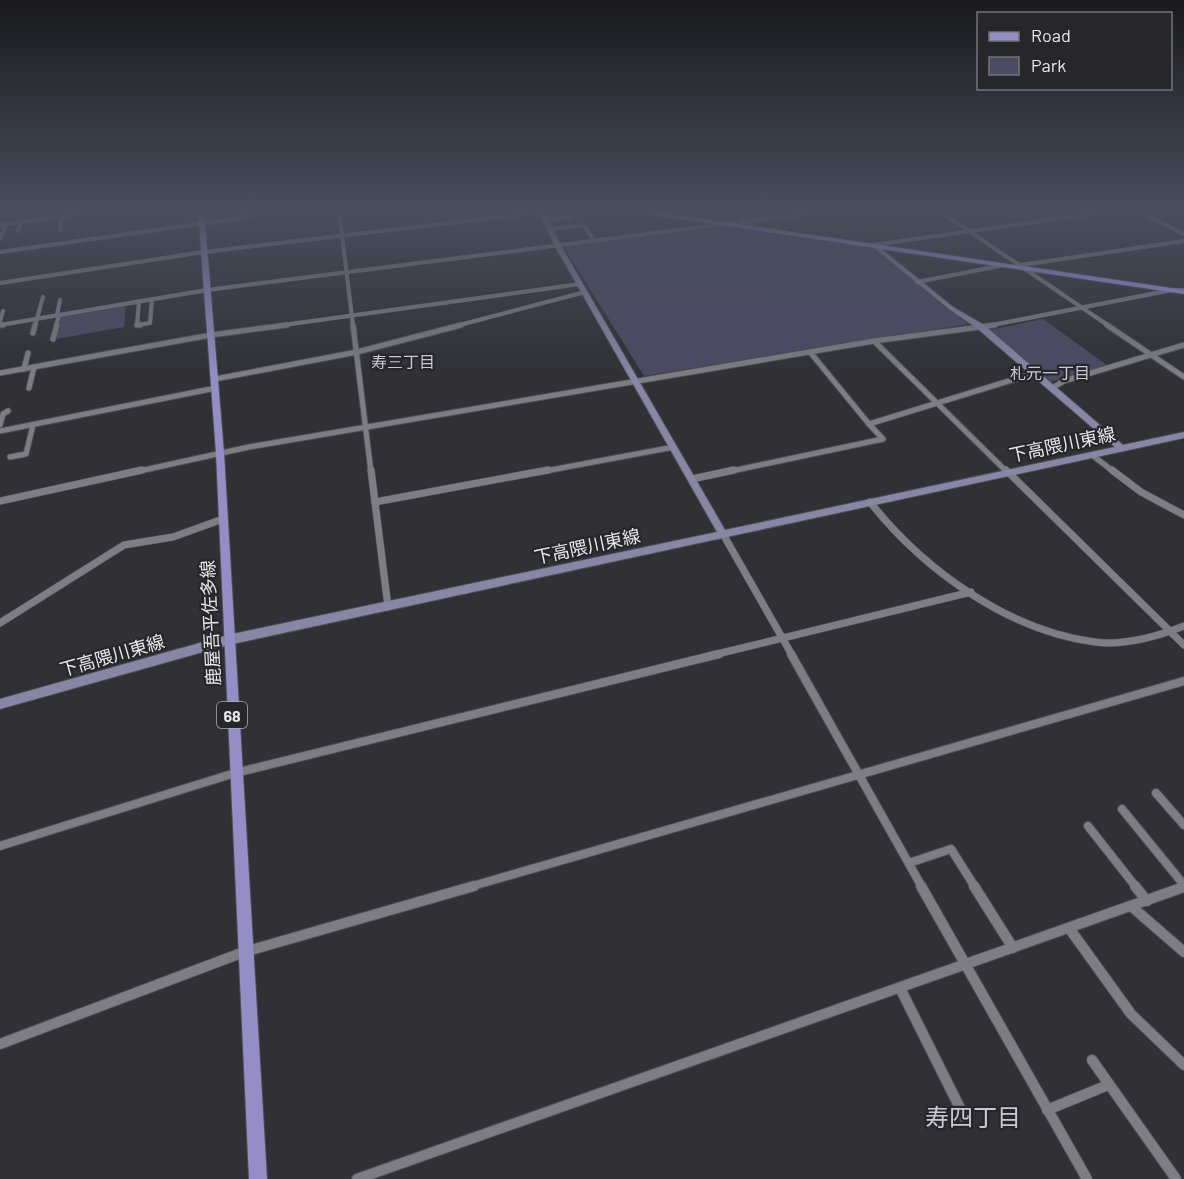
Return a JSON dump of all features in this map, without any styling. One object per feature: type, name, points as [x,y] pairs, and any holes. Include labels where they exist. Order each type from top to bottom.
[{"type":"highway","points":[[1004,265],[1184,291]]},
{"type":"main road","name":"鹿屋吾平佐多線","points":[[205,265],[224,519],[244,952],[258,1179]]},
{"type":"street","points":[[0,283],[118,265]]},
{"type":"street","points":[[346,265],[388,608]]},
{"type":"street","points":[[3,311],[0,323],[37,319],[207,290],[409,265]]},
{"type":"street","points":[[569,265],[860,773],[965,965],[1087,1179]]},
{"type":"street","points":[[898,265],[981,327],[1122,448]]},
{"type":"street","points":[[918,282],[1004,265]]},
{"type":"street","points":[[1021,265],[1184,377]]},
{"type":"street","points":[[0,375],[211,334],[583,288]]},
{"type":"street","points":[[0,431],[357,352],[583,288]]},
{"type":"street","points":[[0,501],[220,453],[810,352],[981,327],[1172,290]]},
{"type":"street","points":[[33,333],[43,297]]},
{"type":"street","points":[[139,302],[137,325],[150,323],[152,299]]},
{"type":"street","points":[[53,339],[60,300]]},
{"type":"street","points":[[874,342],[1184,645]]},
{"type":"street","points":[[1052,388],[1064,381],[1184,345]]},
{"type":"street","points":[[692,479],[883,439],[810,352]]},
{"type":"street","points":[[24,369],[28,353]]},
{"type":"street","points":[[29,388],[34,367]]},
{"type":"street","points":[[869,424],[1035,373]]},
{"type":"street","points":[[0,425],[3,414],[8,411]]},
{"type":"street","points":[[10,457],[26,454],[33,425]]},
{"type":"street","name":"下高隈川東線","points":[[0,704],[228,640],[388,608],[1184,435]]},
{"type":"street","points":[[375,502],[674,447]]},
{"type":"street","points":[[1092,455],[1141,492],[1184,515]]},
{"type":"street","points":[[870,502],[897,537],[942,574],[1023,621],[1071,638],[1106,643],[1135,642],[1184,626]]},
{"type":"street","points":[[0,623],[124,545],[173,537],[224,519]]},
{"type":"street","points":[[0,846],[235,773],[782,636],[971,592]]},
{"type":"street","points":[[0,1044],[244,952],[1184,681]]},
{"type":"street","points":[[1156,793],[1184,825]]},
{"type":"street","points":[[357,1179],[1184,886],[1122,809]]},
{"type":"street","points":[[1088,826],[1147,901]]},
{"type":"street","points":[[909,863],[951,849],[1013,948]]},
{"type":"street","points":[[1131,906],[1184,952]]},
{"type":"street","points":[[1069,928],[1131,1014],[1184,1065]]},
{"type":"street","points":[[900,988],[966,1120]]},
{"type":"street","points":[[1092,1060],[1176,1179]]},
{"type":"street","points":[[1047,1110],[1108,1085]]},
{"type":"green space","points":[[575,265],[895,265],[968,324],[644,376]]},
{"type":"green space","points":[[126,305],[124,327],[56,339],[61,316]]},
{"type":"green space","points":[[1043,319],[1107,365],[1051,382],[990,330]]},
{"type":"district","name":"寿三丁目","points":[[403,361]]},
{"type":"district","name":"札元一丁目","points":[[1050,372]]},
{"type":"district","name":"寿四丁目","points":[[973,1116]]}]
